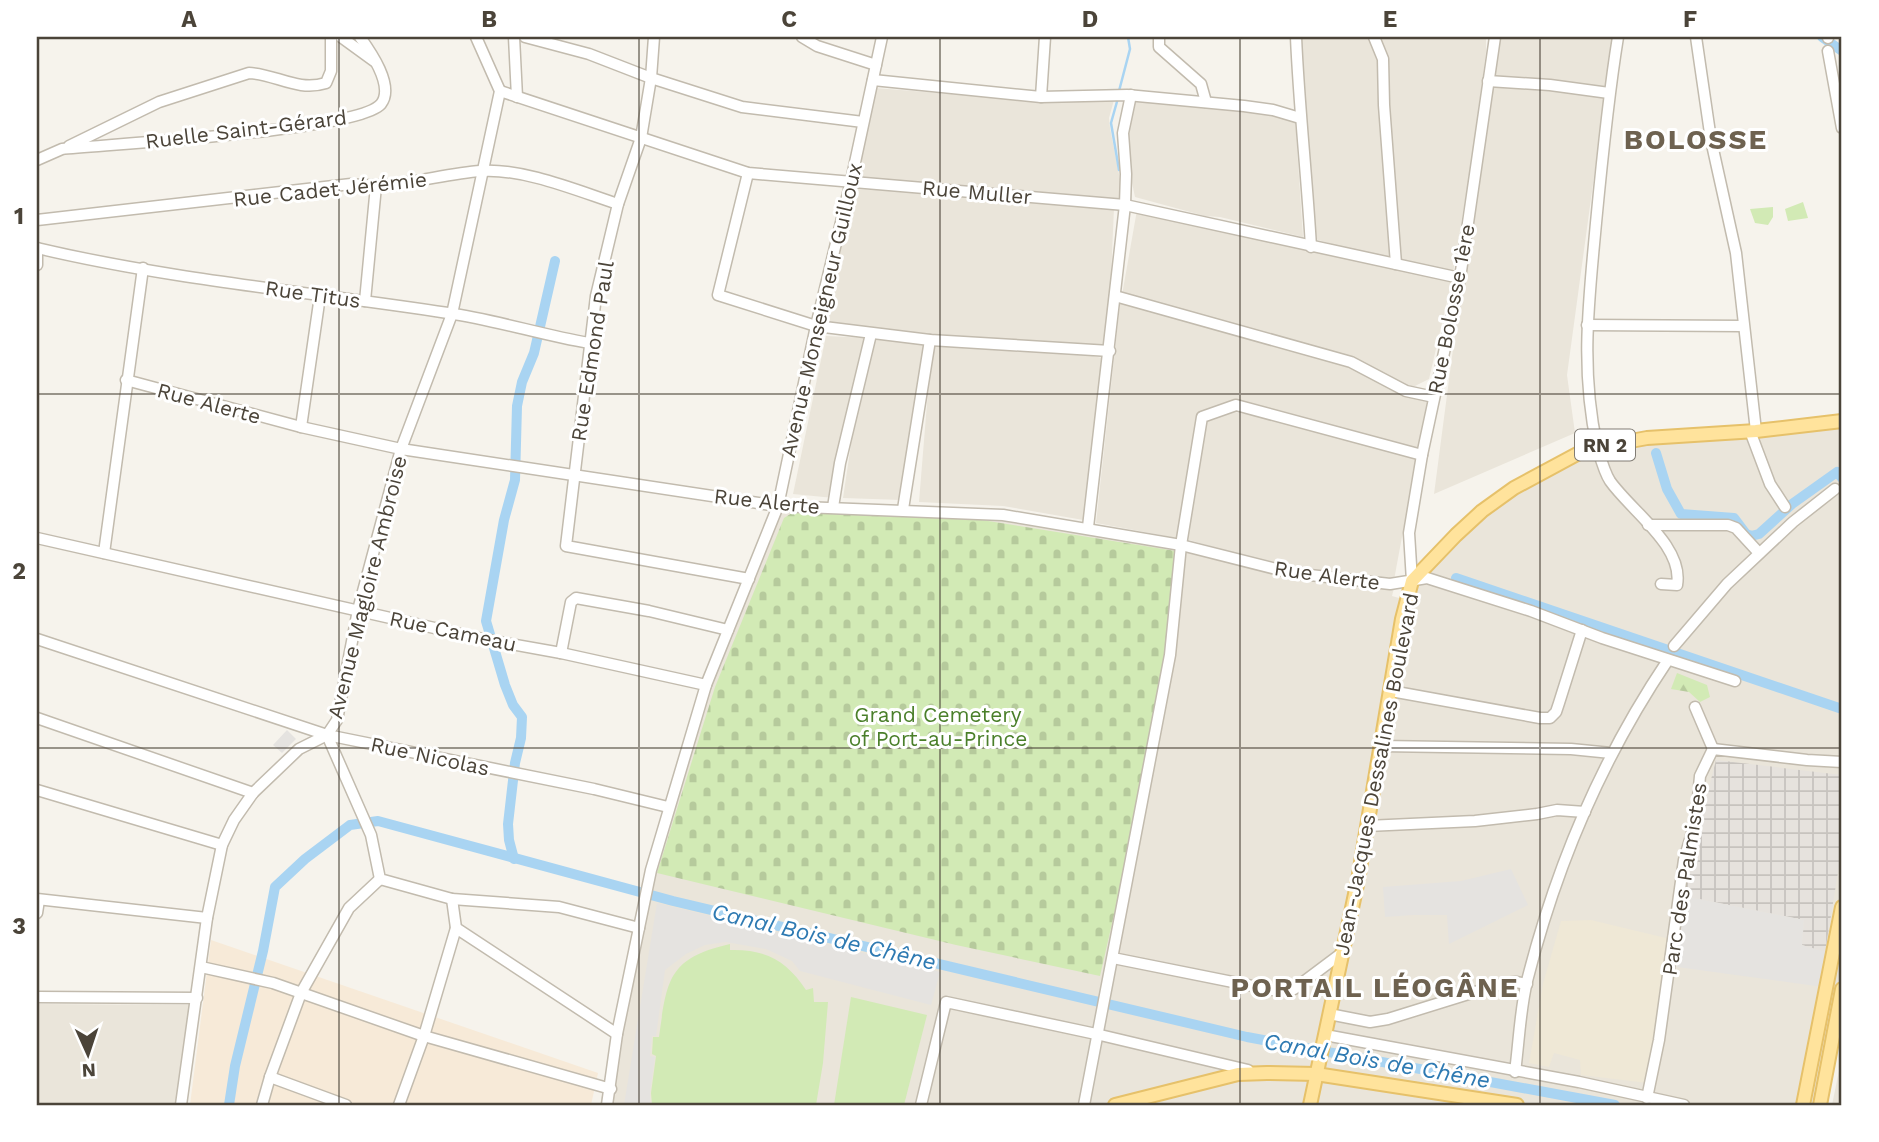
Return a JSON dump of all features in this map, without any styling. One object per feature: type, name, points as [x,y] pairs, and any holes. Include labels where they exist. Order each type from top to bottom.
[{"type":"main road","name":"Jean-Jacques Dessalines Boulevard","points":[[1310,1105],[1367,826],[1402,619],[1412,581],[1465,527],[1514,488],[1579,453],[1598,447],[1666,436],[1753,431],[1842,421]]},
{"type":"main road","points":[[1802,1105],[1842,907]]},
{"type":"main road","points":[[1820,1105],[1842,989]]},
{"type":"main road","points":[[1115,1105],[1238,1074],[1317,1069],[1510,1105]]},
{"type":"street","points":[[62,149],[159,102],[249,73],[289,84],[317,86],[326,83],[331,71],[331,37]]},
{"type":"street","points":[[341,37],[377,64]]},
{"type":"street","name":"Ruelle Saint-Gérard","points":[[37,159],[62,149],[287,129],[336,122],[362,114],[381,104],[386,94],[377,64],[360,37]]},
{"type":"street","points":[[476,37],[500,91]]},
{"type":"street","points":[[514,37],[517,97]]},
{"type":"street","points":[[525,37],[589,54],[651,78],[742,107],[863,122]]},
{"type":"street","name":"Rue Edmond Paul","points":[[654,37],[651,78],[641,138],[618,204],[596,296],[566,546],[750,579]]},
{"type":"street","points":[[802,37],[817,46],[876,65]]},
{"type":"street","name":"Avenue Monseigneur Guilloux","points":[[607,1105],[617,1034],[644,902],[668,807],[706,685],[778,506],[882,37]]},
{"type":"street","points":[[1041,97],[1045,37]]},
{"type":"street","points":[[1159,37],[1159,47],[1201,84],[1206,103]]},
{"type":"street","points":[[1296,37],[1311,247]]},
{"type":"street","points":[[1374,37],[1382,59],[1395,264]]},
{"type":"street","name":"Rue Bolosse 1ère","points":[[1412,581],[1409,533],[1422,455],[1460,278],[1495,37]]},
{"type":"street","points":[[1618,37],[1609,93],[1587,325],[1586,367],[1598,447],[1609,479],[1674,555],[1679,573],[1677,584],[1661,584]]},
{"type":"street","points":[[1696,37],[1711,140],[1737,253],[1753,431],[1770,484],[1785,507]]},
{"type":"street","points":[[1828,51],[1842,128]]},
{"type":"street","points":[[873,80],[1041,97],[1131,95],[1273,110],[1300,118]]},
{"type":"street","points":[[1488,81],[1550,85],[1609,93]]},
{"type":"street","name":"Rue Muller","points":[[500,91],[748,173],[1125,205],[1460,278]]},
{"type":"street","name":"Avenue Magloire Ambroise","points":[[181,1105],[207,918],[222,845],[234,820],[253,793],[299,749],[327,735],[337,720],[358,610],[401,449],[452,314],[500,91]]},
{"type":"street","points":[[1088,527],[1125,205],[1123,133],[1131,95]]},
{"type":"street","name":"Rue Cadet Jérémie","points":[[37,220],[352,184],[376,186],[482,171],[506,172],[556,184],[618,204]]},
{"type":"street","points":[[748,173],[718,295],[816,326],[871,334],[1110,351]]},
{"type":"street","points":[[365,301],[376,186]]},
{"type":"street","points":[[37,248],[37,265]]},
{"type":"street","name":"Rue Titus","points":[[37,248],[143,268],[452,314],[589,343]]},
{"type":"street","points":[[104,553],[143,268]]},
{"type":"street","points":[[301,427],[320,296]]},
{"type":"street","points":[[1115,296],[1351,362],[1406,391],[1434,397]]},
{"type":"street","points":[[1587,325],[1743,326]]},
{"type":"street","points":[[833,507],[840,463],[871,334]]},
{"type":"street","points":[[903,509],[930,340]]},
{"type":"street","name":"Rue Alerte","points":[[126,380],[301,427],[401,449],[778,506],[1003,514],[1181,545],[1292,573],[1390,584],[1427,578],[1735,681]]},
{"type":"street","points":[[1084,1105],[1170,655],[1181,545],[1202,417],[1236,405],[1422,455]]},
{"type":"street","points":[[1674,646],[1727,584],[1793,522],[1835,489]]},
{"type":"street","points":[[1648,525],[1728,525],[1736,528],[1759,553]]},
{"type":"street","name":"Rue Cameau","points":[[37,538],[483,639],[706,685]]},
{"type":"street","points":[[561,653],[571,602],[576,598],[649,611],[728,630]]},
{"type":"street","points":[[1391,691],[1550,718],[1559,703],[1582,630]]},
{"type":"street","name":"Rue Nicolas","points":[[37,639],[327,735],[594,789],[668,807]]},
{"type":"street","points":[[1515,1072],[1527,984],[1554,890],[1611,753],[1636,707],[1668,660]]},
{"type":"street","points":[[1695,707],[1713,749],[1842,762]]},
{"type":"street","points":[[37,718],[253,793]]},
{"type":"street","points":[[327,735],[371,835],[380,879]]},
{"type":"street","points":[[1381,746],[1571,749],[1611,753]]},
{"type":"street","name":"Parc des Palmistes","points":[[1647,1098],[1659,1040],[1684,860],[1696,819],[1699,776],[1713,749]]},
{"type":"street","points":[[37,790],[222,845]]},
{"type":"street","points":[[1367,826],[1475,821],[1557,810],[1585,812]]},
{"type":"street","points":[[380,879],[452,899],[559,907],[639,928]]},
{"type":"street","points":[[262,1105],[302,993],[349,908],[380,879]]},
{"type":"street","points":[[37,913],[38,899],[207,918]]},
{"type":"street","points":[[399,1105],[424,1036],[456,928],[452,899]]},
{"type":"street","points":[[456,928],[617,1034]]},
{"type":"street","points":[[1113,958],[1278,991],[1294,989],[1342,953]]},
{"type":"street","points":[[201,967],[249,976],[424,1036],[611,1089]]},
{"type":"street","points":[[1329,1014],[1370,1021],[1388,1019],[1504,983],[1527,984]]},
{"type":"street","points":[[37,997],[197,998]]},
{"type":"street","points":[[920,1105],[946,1002],[1096,1034],[1221,1065],[1267,1073]]},
{"type":"street","points":[[1324,1036],[1579,1082],[1684,1105]]},
{"type":"street","points":[[270,1077],[346,1105]]},
{"type":"shaded area","points":[[1299,37],[1372,37],[1379,59],[1391,261],[1315,239]]},
{"type":"shaded area","points":[[1379,37],[1486,37],[1472,157],[1453,273],[1397,261],[1385,58]]},
{"type":"shaded area","points":[[1497,37],[1613,37],[1567,375],[1575,433],[1434,494],[1486,98]]},
{"type":"shaded area","points":[[875,88],[1041,101],[1114,100],[1109,118],[1110,128],[1124,200],[854,178]]},
{"type":"shaded area","points":[[1124,99],[1295,117],[1303,237],[1220,217],[1205,216],[1135,197],[1121,131]]},
{"type":"shaded area","points":[[849,189],[934,191],[1114,208],[1108,346],[1014,341],[823,324]]},
{"type":"shaded area","points":[[1137,210],[1452,280],[1429,379],[1407,390],[1295,341],[1122,295]]},
{"type":"shaded area","points":[[1129,303],[1350,367],[1406,396],[1428,402],[1418,451],[1244,405],[1202,415],[1177,538],[1096,523],[1120,304]]},
{"type":"shaded area","points":[[826,336],[870,336],[927,342],[902,500],[843,498],[858,397],[834,498],[793,494]]},
{"type":"shaded area","points":[[932,342],[1064,350],[1107,359],[1089,521],[1003,506],[919,502]]},
{"type":"shaded area","points":[[1234,412],[1275,419],[1417,456],[1394,580],[1286,568],[1186,539],[1205,423],[1212,417]]},
{"type":"shaded area","points":[[1842,421],[1842,993],[1821,1105],[600,1105],[644,902],[706,686],[778,506],[833,507],[1088,527],[1313,576],[1394,588],[1392,596],[1406,600],[1456,535],[1579,453]]},
{"type":"shaded area","points":[[287,730],[296,739],[282,753],[273,745]]},
{"type":"shaded area","points":[[1716,760],[1842,775],[1842,848],[1825,952],[1802,945],[1804,920],[1684,896],[1685,881]]},
{"type":"shaded area","points":[[1511,869],[1528,905],[1449,944],[1447,915],[1385,917],[1383,887],[1461,881]]},
{"type":"shaded area","points":[[1684,896],[1804,920],[1802,945],[1825,952],[1823,987],[1677,967]]},
{"type":"shaded area","points":[[657,903],[940,972],[931,1005],[800,971],[792,961],[766,949],[726,942],[705,945],[686,954],[665,970],[656,1036],[652,1036],[650,1056],[655,1057],[650,1105],[624,1105]]},
{"type":"shaded area","points":[[1591,920],[1670,939],[1648,1083],[1581,1075],[1580,1060],[1554,1053],[1549,1067],[1529,1063],[1543,984],[1561,921]]},
{"type":"shaded area","points":[[211,940],[598,1073],[591,1105],[190,1105]]},
{"type":"shaded area","points":[[37,1004],[189,1005],[176,1105],[37,1105]]},
{"type":"shaded area","points":[[1842,1056],[1842,1105],[1832,1105]]},
{"type":"green space","points":[[1803,202],[1808,218],[1788,221],[1785,209]]},
{"type":"green space","points":[[1773,207],[1773,217],[1768,225],[1755,223],[1750,209]]},
{"type":"green space","name":"Grand Cemetery of Port-au-Prince","points":[[795,511],[982,520],[1176,551],[1169,639],[1152,749],[1100,976],[956,945],[657,873],[715,687],[784,518]]},
{"type":"green space","points":[[1677,673],[1707,685],[1710,697],[1700,702],[1689,692],[1671,689]]},
{"type":"green space","points":[[730,944],[730,950],[754,952],[783,964],[806,990],[813,988],[814,1002],[828,1002],[816,1105],[652,1105],[656,1056],[652,1054],[653,1037],[659,1037],[665,1000],[674,974],[694,956]]},
{"type":"green space","points":[[851,997],[927,1015],[904,1105],[834,1105]]},
{"type":"waterway","points":[[1119,91],[1130,49],[1128,37]]},
{"type":"waterway","points":[[1822,37],[1842,51]]},
{"type":"waterway","points":[[1118,98],[1111,123],[1119,170]]},
{"type":"waterway","points":[[514,859],[508,824],[522,717],[513,705],[505,685],[486,621],[504,520],[515,480],[517,406],[522,382],[534,353],[555,261]]},
{"type":"waterway","points":[[1656,453],[1667,489],[1681,514],[1734,518],[1746,534],[1751,536],[1759,534],[1792,504],[1837,472],[1842,478]]},
{"type":"waterway","points":[[1456,578],[1842,709]]},
{"type":"waterway","name":"Canal Bois de Chêne","points":[[229,1105],[235,1066],[263,951],[275,887],[305,859],[350,825],[378,821],[673,901],[1247,1037],[1615,1105]]},
{"type":"district","name":"BOLOSSE","points":[[1696,139]]},
{"type":"district","name":"PORTAIL LÉOGÂNE","points":[[1375,987]]}]
